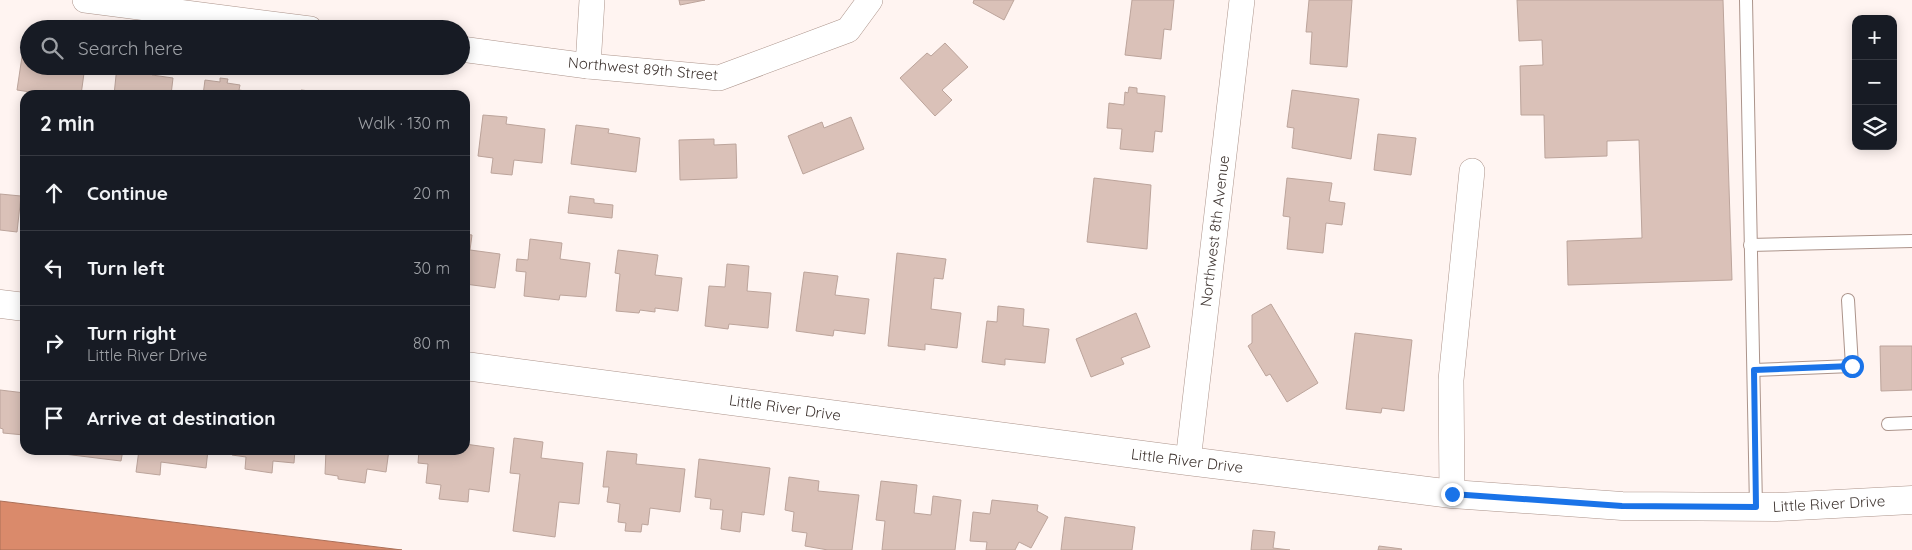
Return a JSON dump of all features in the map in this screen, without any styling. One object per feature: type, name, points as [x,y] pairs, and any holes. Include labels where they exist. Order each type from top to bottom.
[{"type":"street","points":[[85,0],[250,10],[282,20]]},
{"type":"street","points":[[588,66],[592,0]]},
{"type":"street","name":"Northwest 89th Street","points":[[470,50],[588,66],[719,78],[848,30],[870,0]]},
{"type":"street","name":"Northwest 8th Avenue","points":[[1188,461],[1242,0]]},
{"type":"street","points":[[1452,494],[1451,380],[1472,171]]},
{"type":"street","points":[[0,304],[20,306]]},
{"type":"street","name":"Little River Drive","points":[[470,367],[1452,494],[1622,506],[1756,507],[1912,500]]},
{"type":"lane","points":[[1746,0],[1756,507]]},
{"type":"lane","points":[[1750,245],[1912,240]]},
{"type":"lane","points":[[1754,370],[1852,366],[1848,300]]},
{"type":"lane","points":[[1888,424],[1912,423]]},
{"type":"shaded area","points":[[0,501],[402,550],[0,550]]},
{"type":"building","points":[[679,0],[705,0],[680,5]]},
{"type":"building","points":[[974,0],[1014,0],[1004,20],[973,3]]},
{"type":"building","points":[[1132,0],[1174,0],[1171,30],[1164,29],[1161,59],[1125,55]]},
{"type":"building","points":[[1309,0],[1352,0],[1347,67],[1310,64],[1312,32],[1306,32]]},
{"type":"building","points":[[1517,0],[1723,0],[1732,280],[1568,285],[1567,241],[1642,238],[1639,140],[1607,141],[1607,156],[1545,158],[1544,115],[1521,115],[1520,66],[1543,65],[1542,40],[1519,41]]},
{"type":"building","points":[[945,43],[968,67],[942,90],[952,100],[935,116],[900,78],[927,53],[931,56]]},
{"type":"building","points":[[20,70],[20,75],[84,75],[82,90],[17,90]]},
{"type":"building","points":[[116,75],[152,75],[173,78],[172,90],[115,90]]},
{"type":"building","points":[[220,78],[228,79],[227,83],[240,85],[239,90],[204,90],[205,80],[220,82]]},
{"type":"building","points":[[1129,87],[1137,88],[1137,93],[1165,96],[1162,132],[1155,131],[1153,152],[1120,149],[1122,129],[1107,128],[1109,103],[1124,105],[1125,92],[1128,93]]},
{"type":"building","points":[[1292,90],[1359,99],[1351,159],[1292,148],[1294,128],[1287,127]]},
{"type":"building","points":[[483,115],[507,117],[506,124],[545,129],[542,163],[514,160],[512,175],[491,173],[493,158],[478,156]]},
{"type":"building","points":[[851,117],[864,149],[803,174],[788,136],[822,122],[824,128]]},
{"type":"building","points":[[576,125],[609,129],[608,133],[640,138],[636,172],[571,164]]},
{"type":"building","points":[[1378,134],[1416,138],[1411,175],[1374,170]]},
{"type":"building","points":[[714,139],[714,145],[736,144],[737,178],[680,180],[679,140]]},
{"type":"building","points":[[1094,178],[1151,185],[1147,249],[1087,242]]},
{"type":"building","points":[[1287,178],[1332,183],[1329,201],[1345,203],[1342,225],[1326,223],[1323,253],[1287,249],[1290,217],[1283,216]]},
{"type":"building","points":[[0,194],[20,196],[17,232],[0,230]]},
{"type":"building","points":[[570,196],[594,199],[594,203],[613,205],[612,218],[568,213]]},
{"type":"building","points":[[530,239],[562,243],[560,259],[590,263],[586,297],[560,295],[559,300],[524,296],[526,272],[516,271],[517,259],[528,260]]},
{"type":"building","points":[[470,250],[500,254],[495,288],[470,285]]},
{"type":"building","points":[[618,250],[658,255],[655,275],[682,278],[678,311],[655,308],[655,312],[640,310],[639,313],[616,311],[620,274],[615,273]]},
{"type":"building","points":[[897,253],[946,259],[943,279],[934,278],[931,309],[961,313],[957,348],[925,344],[925,350],[888,346]]},
{"type":"building","points":[[727,264],[749,266],[747,291],[771,293],[768,328],[729,324],[728,329],[705,326],[709,286],[725,287]]},
{"type":"building","points":[[804,272],[838,276],[835,295],[869,299],[865,334],[834,330],[833,336],[796,331]]},
{"type":"building","points":[[1271,304],[1318,383],[1287,402],[1270,374],[1266,376],[1248,346],[1252,343],[1252,315]]},
{"type":"building","points":[[998,306],[1024,309],[1023,326],[1049,329],[1045,363],[1005,359],[1005,365],[982,362],[987,321],[997,322]]},
{"type":"building","points":[[1136,313],[1150,347],[1121,358],[1124,364],[1091,377],[1076,339]]},
{"type":"building","points":[[1355,333],[1412,340],[1404,411],[1382,408],[1381,413],[1346,409]]},
{"type":"building","points":[[1880,346],[1912,346],[1912,390],[1881,391]]},
{"type":"building","points":[[0,390],[20,392],[20,435],[3,433],[3,429],[0,428]]},
{"type":"building","points":[[514,438],[543,442],[541,458],[583,463],[579,504],[559,502],[555,537],[513,531],[520,474],[510,473]]},
{"type":"building","points":[[470,445],[494,448],[489,492],[469,489],[468,502],[439,499],[441,485],[426,483],[428,464],[418,463],[419,455],[470,455]]},
{"type":"building","points":[[607,451],[637,454],[636,464],[685,469],[680,512],[650,508],[648,525],[642,524],[641,532],[625,531],[626,523],[618,522],[620,504],[607,502],[609,487],[603,487]]},
{"type":"building","points":[[72,455],[122,455],[121,461]]},
{"type":"building","points":[[138,455],[207,455],[206,468],[161,462],[160,475],[136,472]]},
{"type":"building","points":[[232,455],[295,455],[294,463],[273,461],[272,473],[245,469],[246,457]]},
{"type":"building","points":[[326,455],[388,455],[386,472],[367,469],[365,483],[338,479],[338,476],[325,474]]},
{"type":"building","points":[[699,459],[770,468],[764,515],[742,512],[740,532],[721,529],[723,510],[710,509],[711,499],[695,497]]},
{"type":"building","points":[[789,477],[819,481],[818,491],[859,495],[852,550],[828,550],[805,546],[807,533],[792,531],[794,512],[785,510]]},
{"type":"building","points":[[881,481],[917,485],[914,513],[931,515],[933,496],[961,500],[955,550],[882,550],[885,521],[876,520]]},
{"type":"building","points":[[992,500],[1038,505],[1037,511],[1048,517],[1031,548],[1019,542],[1015,550],[986,550],[987,542],[970,541],[973,512],[990,514]]},
{"type":"building","points":[[1065,517],[1135,527],[1132,550],[1061,550]]},
{"type":"building","points":[[1253,530],[1275,532],[1273,548],[1290,550],[1251,550]]},
{"type":"building","points":[[1379,546],[1402,549],[1378,550]]},
{"type":"route","points":[[1452,494],[1622,506],[1756,507],[1754,370],[1852,366]]}]
